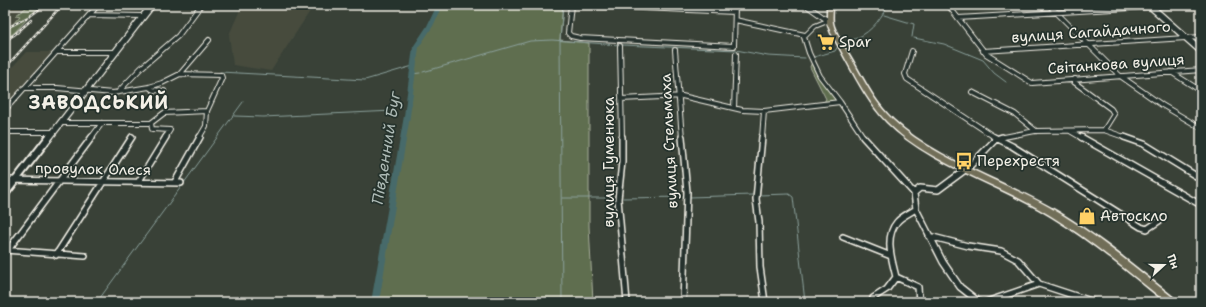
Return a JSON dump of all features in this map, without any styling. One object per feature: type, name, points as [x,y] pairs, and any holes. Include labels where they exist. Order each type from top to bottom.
[{"type":"main road","points":[[830,5],[828,20],[834,33],[879,109],[904,133],[966,169],[1040,205],[1075,226],[1172,302]]},
{"type":"street","points":[[5,110],[98,5]]},
{"type":"street","points":[[5,194],[152,5]]},
{"type":"street","points":[[118,92],[141,68],[178,36],[201,5]]},
{"type":"street","points":[[735,5],[735,12],[735,20],[734,46],[580,38],[571,36],[568,33],[571,5],[735,12]]},
{"type":"street","points":[[806,5],[828,20],[806,35],[804,41],[820,76],[840,102],[860,134],[914,193],[916,209],[942,262],[960,287],[979,302]]},
{"type":"street","points":[[948,5],[983,51]]},
{"type":"street","points":[[1049,5],[1119,75],[1162,105],[1201,128]]},
{"type":"street","points":[[958,18],[1181,5]]},
{"type":"street","points":[[1149,6],[1201,51]]},
{"type":"street","points":[[90,15],[143,16]]},
{"type":"street","points":[[735,20],[806,35]]},
{"type":"street","name":"вулиця Сагайдачного","points":[[983,51],[1201,37]]},
{"type":"street","points":[[24,88],[118,92],[128,89],[149,87],[162,83],[180,74],[209,40]]},
{"type":"street","name":"вулиця Гуменюка","points":[[620,46],[622,162],[618,213],[624,254],[624,274],[627,302]]},
{"type":"street","name":"вулиця Стельмаха","points":[[675,50],[687,192],[683,302]]},
{"type":"street","points":[[912,50],[905,74],[907,79],[942,104],[1141,227],[1147,229],[1159,221]]},
{"type":"street","name":"Світанкова вулиця","points":[[983,51],[1032,83],[1119,75],[1201,70]]},
{"type":"street","points":[[57,52],[116,52]]},
{"type":"street","points":[[734,108],[736,54]]},
{"type":"street","points":[[1171,72],[1201,91]]},
{"type":"street","points":[[175,182],[206,126],[207,111],[223,76],[180,74]]},
{"type":"street","points":[[1075,79],[1074,82],[1111,110],[1114,114],[1104,130]]},
{"type":"street","points":[[149,87],[153,90],[164,91]]},
{"type":"street","points":[[972,92],[1013,114],[1036,131]]},
{"type":"street","points":[[621,99],[680,96],[700,99],[734,108],[764,111],[840,102]]},
{"type":"street","points":[[61,123],[151,123],[164,113],[207,111]]},
{"type":"street","points":[[764,111],[756,199],[759,222],[760,267],[765,302]]},
{"type":"street","points":[[7,250],[102,123]]},
{"type":"street","points":[[139,181],[170,130],[152,129],[151,123]]},
{"type":"street","points":[[1068,130],[1201,205]]},
{"type":"street","points":[[914,193],[920,188],[938,190],[966,169],[996,138],[1036,131],[1104,130],[1144,144],[1201,179]]},
{"type":"street","points":[[5,132],[54,132]]},
{"type":"street","points":[[56,255],[132,137]]},
{"type":"street","name":"провулок Олеся","points":[[5,180],[103,182],[139,181],[181,183]]},
{"type":"street","points":[[896,277],[891,256],[891,233],[898,221],[916,209]]},
{"type":"street","points":[[843,236],[891,256]]},
{"type":"street","points":[[929,236],[968,246],[1001,251],[1018,260],[1039,284],[1094,302]]},
{"type":"street","points":[[7,250],[56,255],[85,256]]},
{"type":"street","points":[[896,277],[918,287],[919,302]]},
{"type":"street","points":[[872,302],[873,298],[887,289],[896,277]]},
{"type":"street","points":[[986,302],[1039,284]]},
{"type":"shaded area","points":[[5,5],[30,5],[17,14],[20,16],[5,33]]},
{"type":"shaded area","points":[[242,5],[314,5],[271,71],[233,65],[229,35]]},
{"type":"shaded area","points":[[26,52],[57,52],[5,110],[5,75]]},
{"type":"green space","points":[[30,5],[45,5],[30,16],[14,33],[5,39],[5,33],[20,16],[16,15]]},
{"type":"green space","points":[[440,5],[563,5],[560,40],[589,43],[589,226],[593,302],[375,302],[407,116],[416,47],[430,26]]},
{"type":"green space","points":[[812,62],[836,101],[824,102],[826,99],[810,67]]},
{"type":"waterway","name":"Південний Буг","points":[[375,302],[407,116],[416,47],[430,26],[440,5]]},
{"type":"waterway","points":[[560,41],[563,5]]},
{"type":"waterway","points":[[849,41],[872,28],[877,23],[888,5]]},
{"type":"waterway","points":[[884,15],[914,24],[912,37]]},
{"type":"waterway","points":[[914,38],[944,44],[983,60],[994,73],[1006,82]]},
{"type":"waterway","points":[[423,72],[530,41],[560,41]]},
{"type":"waterway","points":[[560,41],[619,45]]},
{"type":"waterway","points":[[560,41],[562,302]]},
{"type":"waterway","points":[[622,45],[736,50],[768,56],[805,58]]},
{"type":"waterway","points":[[814,57],[835,51],[838,46]]},
{"type":"waterway","points":[[220,72],[365,80],[413,66]]},
{"type":"waterway","name":"Південний Буг","points":[[412,74],[420,73]]},
{"type":"waterway","points":[[97,302],[243,102]]},
{"type":"waterway","points":[[234,116],[263,117],[394,111]]},
{"type":"waterway","points":[[759,195],[789,194],[793,197],[805,302]]},
{"type":"waterway","points":[[690,197],[752,195]]},
{"type":"waterway","points":[[623,198],[683,197]]},
{"type":"waterway","points":[[562,198],[616,198]]},
{"type":"railway","points":[[5,29],[30,16],[45,5]]},
{"type":"railway","points":[[5,68],[62,5]]},
{"type":"railway","points":[[15,34],[31,20]]},
{"type":"railway","points":[[5,41],[15,34]]},
{"type":"place","name":"Spar","points":[[826,42]]},
{"type":"place","name":"Перехрестя","points":[[964,161]]},
{"type":"place","name":"Автоскло","points":[[1087,216]]},
{"type":"district","name":"ЗАВОДСЬКИЙ","points":[[99,102]]}]
